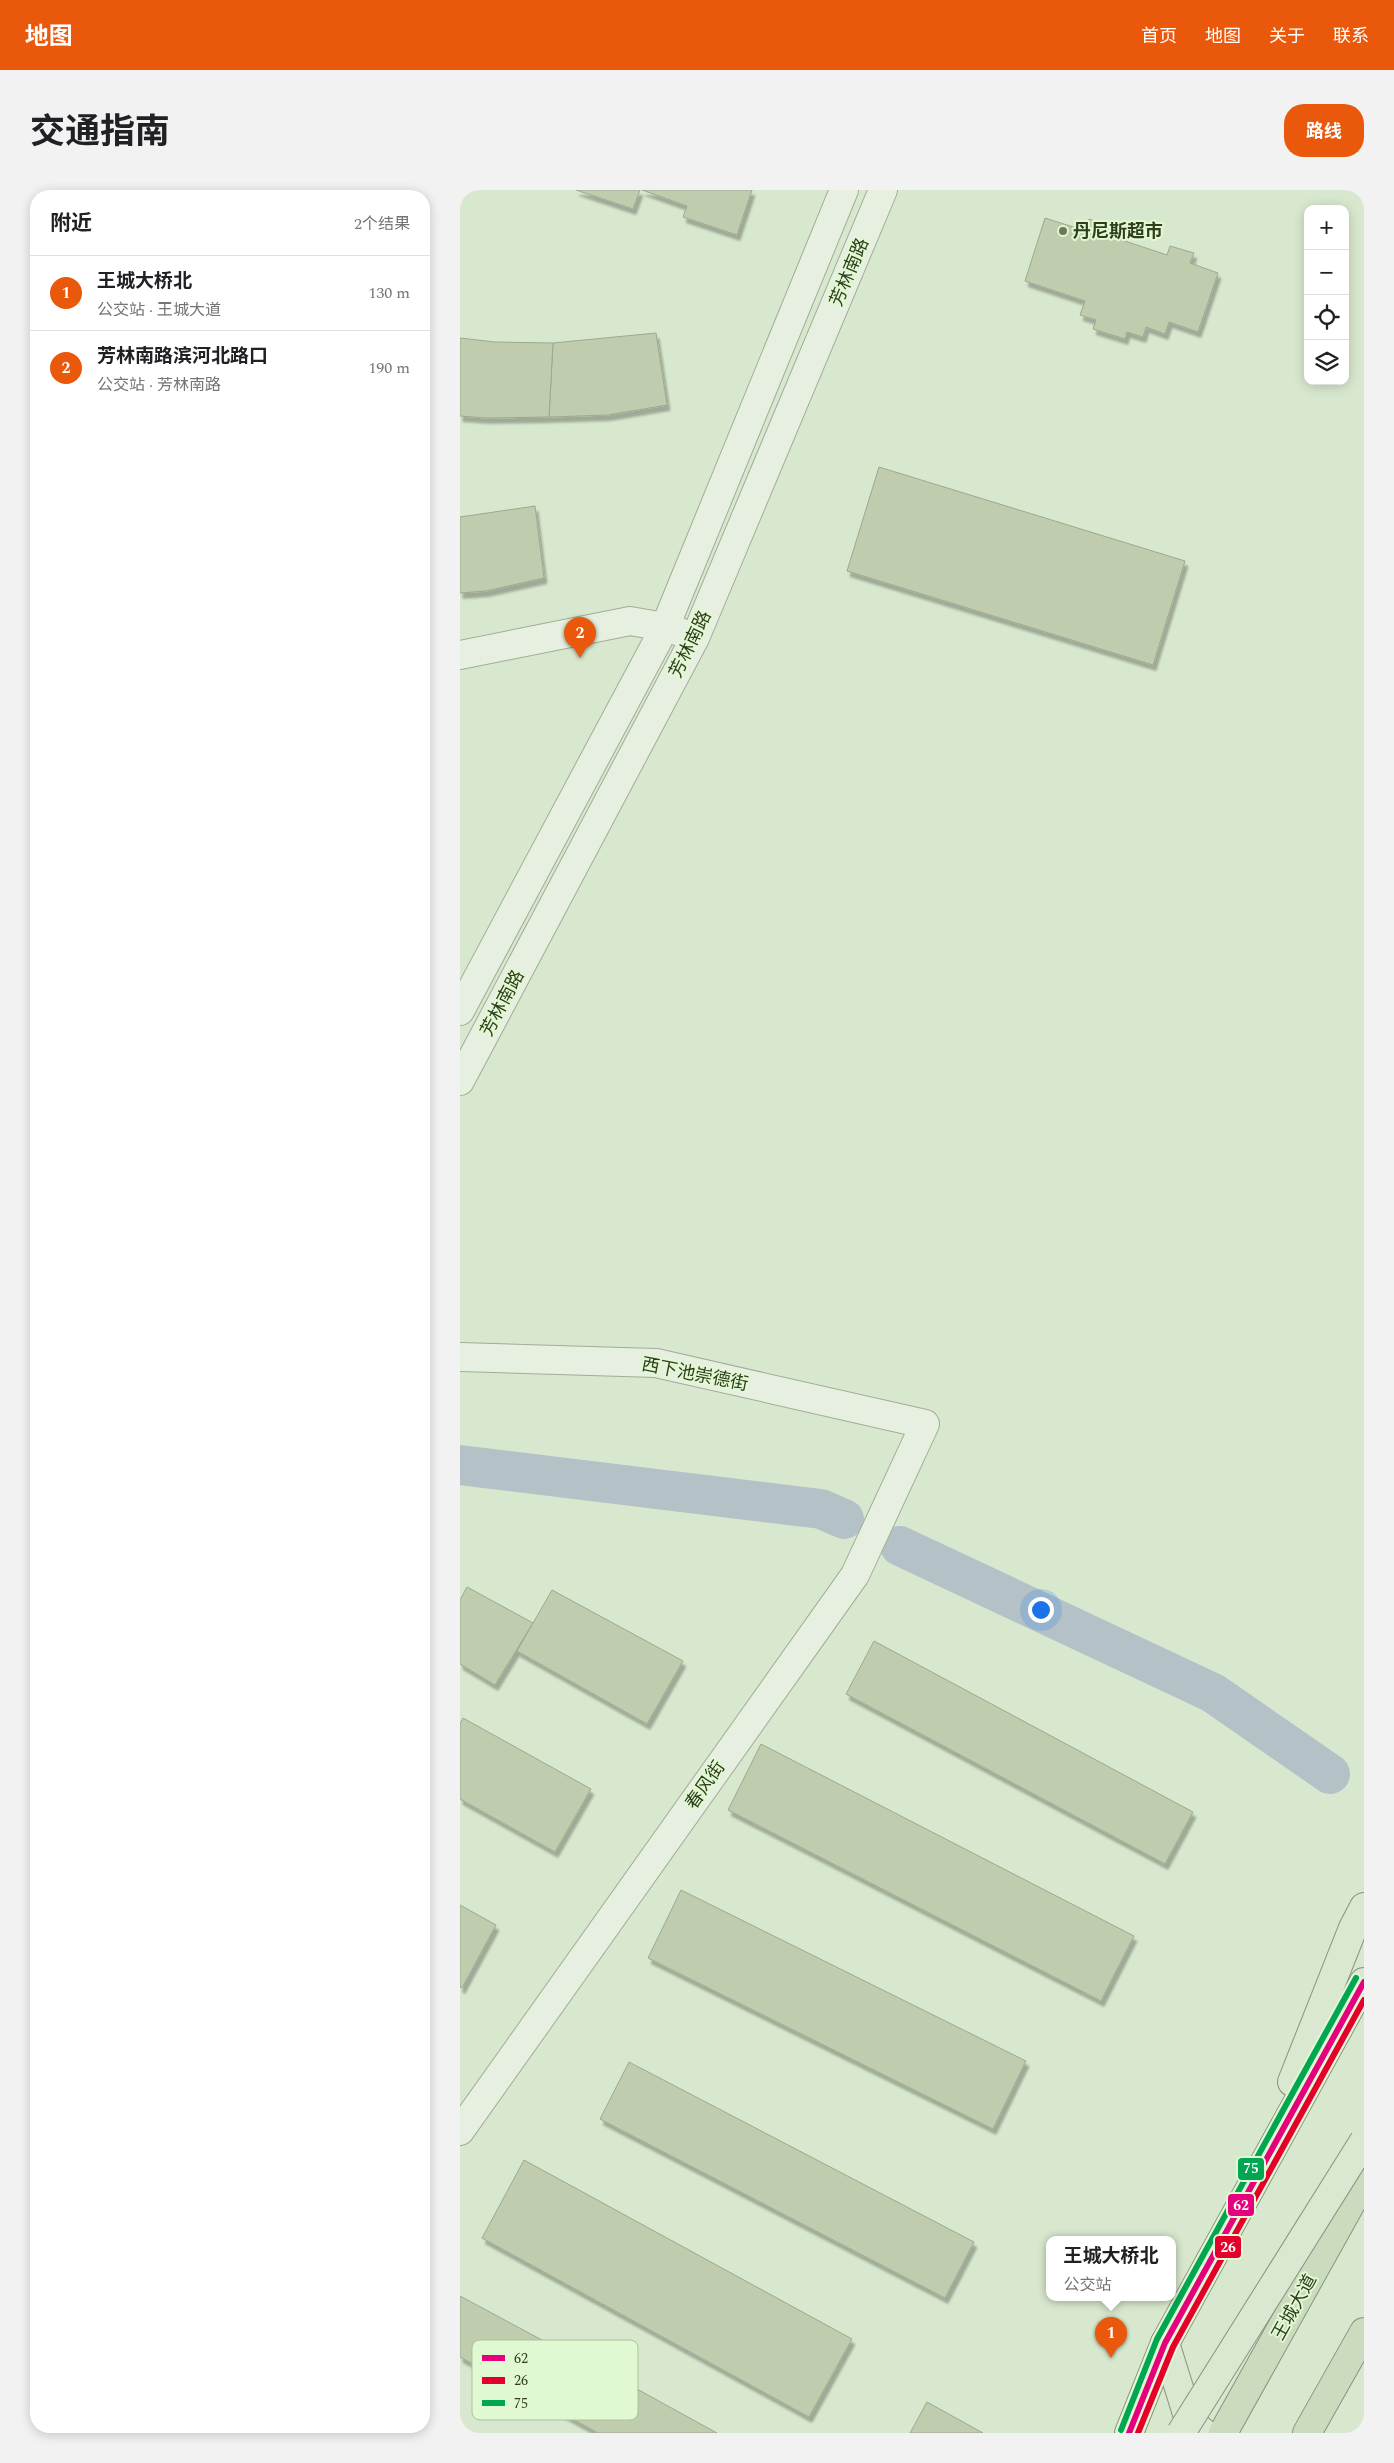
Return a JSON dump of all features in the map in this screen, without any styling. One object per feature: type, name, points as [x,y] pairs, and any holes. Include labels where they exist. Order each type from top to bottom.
[{"type":"highway","name":"王城大道","points":[[1223,2433],[1364,2180]]},
{"type":"highway","points":[[1307,2433],[1364,2332]]},
{"type":"main road","points":[[1250,2188],[1353,1928],[1364,1907]]},
{"type":"main road","points":[[1129,2433],[1164,2343],[1364,1982]]},
{"type":"main road","points":[[1181,2433],[1364,2141]]},
{"type":"main road","points":[[1164,2343],[1189,2420],[1204,2433]]},
{"type":"main road","points":[[1313,2433],[1347,2363]]},
{"type":"street","name":"芳林南路","points":[[460,1011],[665,627],[844,190]]},
{"type":"street","name":"芳林南路","points":[[460,1081],[696,638],[883,190]]},
{"type":"street","points":[[460,655],[630,621],[665,627],[696,638]]},
{"type":"street","name":"西下池崇德街","points":[[460,1357],[656,1363],[925,1424]]},
{"type":"street","name":"春风街","points":[[460,2131],[855,1574],[925,1424]]},
{"type":"building","points":[[576,190],[640,190],[633,209]]},
{"type":"building","points":[[642,190],[752,190],[737,235],[683,217],[687,206]]},
{"type":"building","points":[[1045,218],[1086,231],[1089,219],[1112,227],[1110,236],[1167,255],[1170,246],[1194,253],[1190,263],[1218,273],[1198,332],[1169,322],[1165,334],[1146,327],[1143,337],[1127,332],[1125,339],[1093,329],[1096,320],[1080,315],[1085,301],[1025,281]]},
{"type":"building","points":[[656,333],[667,405],[608,415],[549,417],[553,343]]},
{"type":"building","points":[[460,338],[495,342],[553,343],[549,417],[486,418],[460,416]]},
{"type":"building","points":[[879,467],[1185,561],[1153,665],[847,571]]},
{"type":"building","points":[[535,506],[544,578],[486,591],[460,593],[460,517]]},
{"type":"building","points":[[467,1587],[533,1623],[495,1685],[460,1664],[460,1600]]},
{"type":"building","points":[[552,1590],[683,1661],[647,1724],[517,1651]]},
{"type":"building","points":[[874,1641],[1193,1812],[1165,1864],[846,1694]]},
{"type":"building","points":[[463,1718],[591,1789],[555,1852],[460,1799],[460,1723]]},
{"type":"building","points":[[761,1744],[1134,1936],[1101,2001],[728,1810]]},
{"type":"building","points":[[681,1890],[1026,2061],[993,2129],[648,1958]]},
{"type":"building","points":[[460,1905],[496,1925],[462,1988],[460,1987]]},
{"type":"building","points":[[629,2062],[974,2242],[945,2298],[600,2119]]},
{"type":"building","points":[[524,2160],[852,2339],[809,2417],[482,2238]]},
{"type":"building","points":[[460,2296],[542,2340],[472,2340],[472,2363],[460,2357]]},
{"type":"building","points":[[638,2390],[717,2433],[598,2433],[574,2420],[638,2420]]},
{"type":"building","points":[[927,2402],[983,2433],[910,2433]]},
{"type":"waterway","points":[[460,1465],[821,1509],[844,1519]]},
{"type":"waterway","points":[[900,1546],[1213,1693],[1330,1774]]},
{"type":"transit line","name":"75","points":[[1121,2430],[1157,2339],[1356,1978]]},
{"type":"transit line","name":"62","points":[[1129,2433],[1165,2343],[1364,1982]]},
{"type":"transit line","name":"26","points":[[1138,2433],[1173,2347],[1364,2000]]},
{"type":"place","name":"丹尼斯超市","points":[[1063,231]]},
{"type":"place","name":"芳林南路滨河北路口","points":[[580,658]]},
{"type":"place","name":"王城大桥北","points":[[1111,2358]]}]
